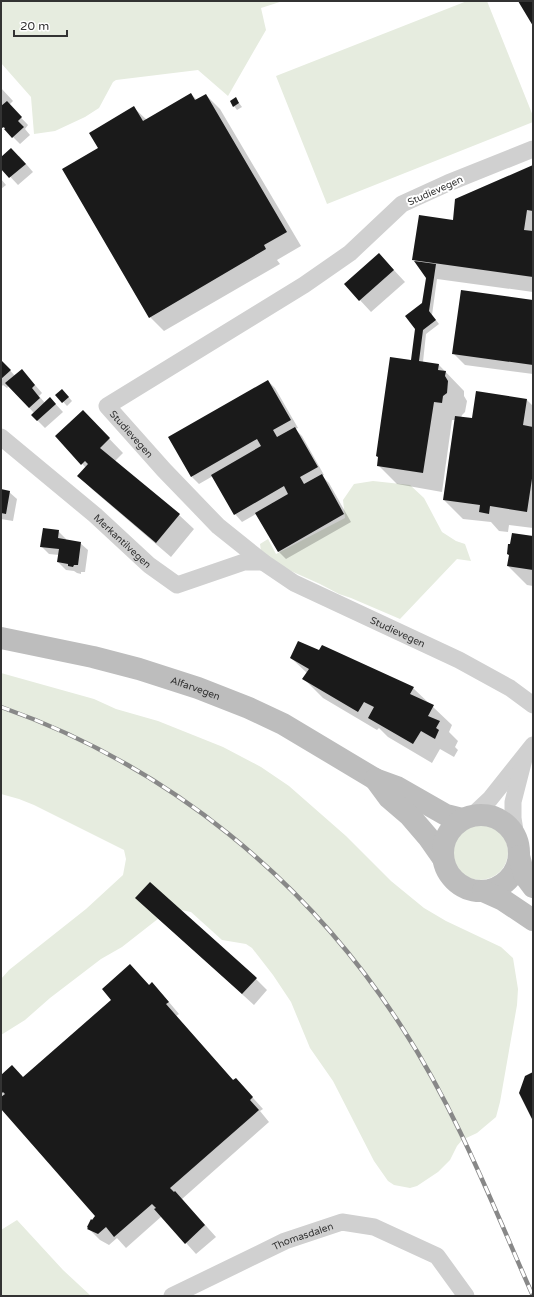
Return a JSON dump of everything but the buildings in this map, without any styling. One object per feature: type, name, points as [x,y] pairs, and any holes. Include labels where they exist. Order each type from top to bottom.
[{"type":"main road","name":"Alfarvegen","points":[[1,638],[93,657],[139,669],[198,688],[249,708],[283,724],[375,778],[397,787],[446,815],[468,817]]},
{"type":"main road","name":"Alfarvegen","points":[[375,778],[389,798],[410,816],[428,837],[442,857]]},
{"type":"main road","points":[[517,846],[516,869],[508,880],[496,888],[483,891],[468,890],[455,882],[446,871],[442,857],[444,842],[451,828],[468,817],[486,815],[498,819],[509,826],[517,846],[524,875],[533,887]]},
{"type":"main road","points":[[483,891],[503,900],[533,920]]},
{"type":"street","name":"Studievegen","points":[[533,149],[448,183],[402,204],[350,253],[299,289],[107,406],[164,470],[218,526],[263,562],[294,583],[459,660],[510,688],[533,705]]},
{"type":"street","name":"Merkantilvegen","points":[[1,437],[95,515],[149,565],[177,585],[244,562],[263,562]]},
{"type":"street","points":[[468,817],[490,799],[501,783],[529,751]]},
{"type":"street","points":[[517,846],[512,818],[513,802],[529,751]]},
{"type":"street","name":"Thomasdalen","points":[[172,1296],[285,1241],[342,1222],[374,1227],[437,1256],[466,1296]]},
{"type":"shaded area","points":[[1,1],[283,1],[261,8],[266,30],[228,96],[198,70],[116,80],[113,82],[99,108],[85,117],[55,131],[34,134],[31,97],[1,63]]},
{"type":"shaded area","points":[[467,1],[487,1],[533,116],[533,122],[327,204],[276,76]]},
{"type":"shaded area","points":[[373,481],[410,485],[424,498],[442,532],[456,541],[465,544],[471,561],[457,559],[400,619],[339,594],[262,558],[260,544],[268,539],[276,554],[345,518],[343,500],[354,484]]},
{"type":"shaded area","points":[[1,673],[94,699],[116,709],[158,721],[223,747],[261,767],[289,786],[346,836],[391,881],[424,908],[446,921],[501,947],[513,958],[518,989],[517,1005],[496,1117],[477,1133],[462,1140],[457,1146],[450,1160],[438,1172],[417,1186],[410,1188],[394,1185],[388,1181],[374,1161],[333,1081],[310,1048],[291,1002],[273,975],[252,948],[246,944],[222,940],[191,912],[176,909],[168,911],[122,947],[101,959],[50,998],[25,1020],[1,1035],[1,979],[9,970],[86,909],[123,875],[126,859],[124,850],[34,805],[1,794]]},
{"type":"shaded area","points":[[480,824],[495,829],[503,837],[508,852],[503,867],[495,875],[480,880],[465,875],[457,867],[452,852],[457,837],[465,829]]},
{"type":"shaded area","points":[[17,1220],[63,1270],[91,1296],[1,1296],[1,1230]]},
{"type":"railway","points":[[1,707],[62,731],[121,761],[176,795],[229,834],[278,877],[324,924],[366,975],[403,1029],[440,1093],[489,1194],[533,1296]]}]
